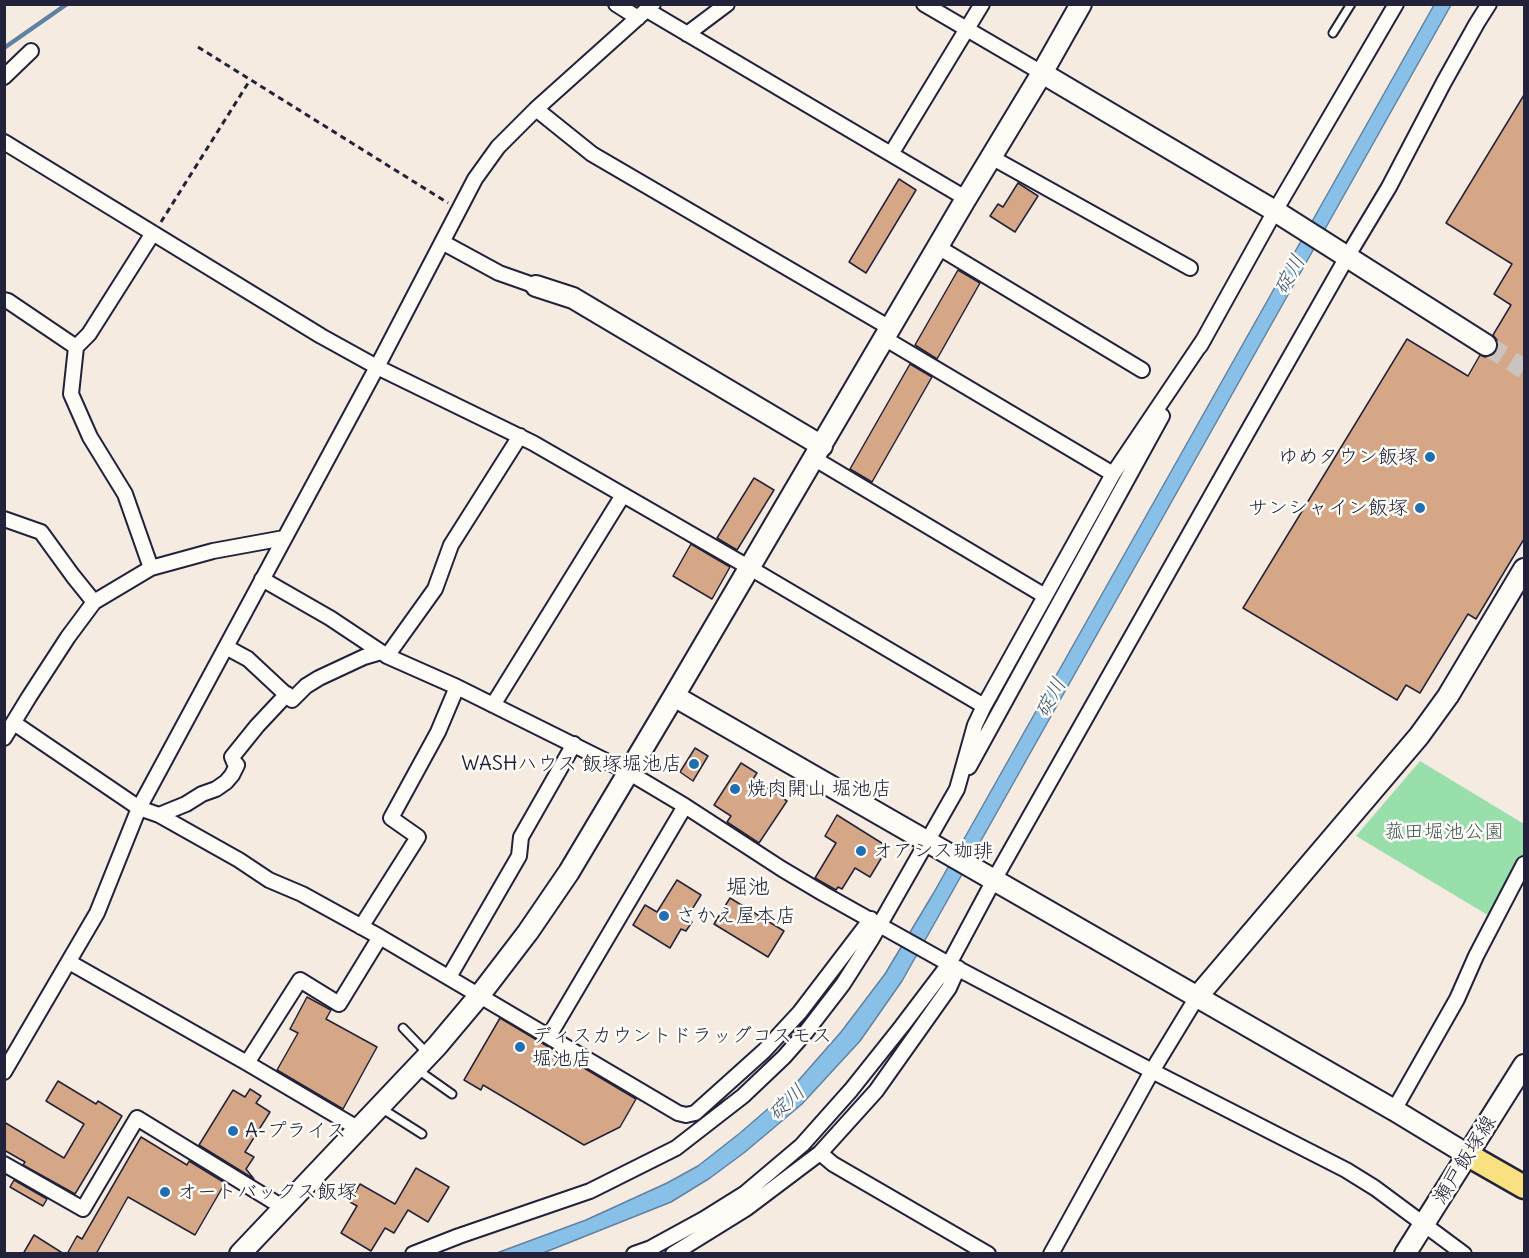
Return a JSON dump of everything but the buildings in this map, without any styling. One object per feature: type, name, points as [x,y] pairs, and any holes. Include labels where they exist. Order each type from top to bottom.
[{"type":"main road","points":[[1468,1155],[1524,1187]]},
{"type":"street","points":[[616,4],[646,11],[967,199]]},
{"type":"street","points":[[687,34],[727,4]]},
{"type":"street","points":[[924,4],[1277,212],[1486,345]]},
{"type":"street","points":[[891,154],[982,4]]},
{"type":"street","points":[[240,1254],[422,1062],[479,996],[528,932],[568,872],[674,696],[1042,74],[1081,4]]},
{"type":"street","points":[[14,723],[139,808],[159,815],[239,860],[269,880],[302,894],[361,927],[678,1113],[695,1113],[764,1051],[877,923],[928,842],[1204,339],[1396,4]]},
{"type":"street","points":[[634,1254],[651,1248],[704,1220],[744,1194],[802,1145],[858,1081],[950,964],[992,879],[1345,255],[1389,187],[1444,82],[1489,4]]},
{"type":"street","points":[[4,1072],[97,913],[139,808],[377,367],[475,179],[498,147],[536,109],[646,11]]},
{"type":"street","points":[[4,77],[32,51]]},
{"type":"street","points":[[536,109],[592,154],[887,333],[1113,474]]},
{"type":"street","points":[[4,142],[321,336],[377,367],[534,443],[984,706]]},
{"type":"street","points":[[991,158],[1190,268]]},
{"type":"street","points":[[151,568],[124,494],[90,437],[71,394],[76,347],[89,334],[153,233]]},
{"type":"street","points":[[442,242],[499,273],[573,298],[1045,596]]},
{"type":"street","points":[[938,247],[1142,370]]},
{"type":"street","points":[[4,300],[76,347]]},
{"type":"street","points":[[957,789],[975,725],[984,706],[1113,474],[1204,339]]},
{"type":"street","points":[[226,647],[248,659],[292,700],[306,686],[320,678],[364,657],[384,654],[435,589],[451,545],[520,436]]},
{"type":"street","points":[[493,705],[623,495]]},
{"type":"street","points":[[4,519],[41,532],[94,602]]},
{"type":"street","points":[[4,738],[61,646],[94,602],[151,568],[213,551],[284,538]]},
{"type":"street","points":[[1051,1254],[1152,1071],[1197,997],[1419,736],[1448,696],[1524,568]]},
{"type":"street","points":[[262,579],[330,618],[384,654],[457,687],[628,772],[686,806],[782,869],[950,964],[1346,1170],[1375,1188],[1464,1254]]},
{"type":"street","points":[[361,927],[418,837],[391,818],[438,732],[457,687]]},
{"type":"street","points":[[159,815],[186,804],[226,782],[237,765],[232,757],[287,694]]},
{"type":"street","points":[[674,696],[1394,1110],[1468,1155]]},
{"type":"street","points":[[449,977],[519,856],[521,837],[574,744]]},
{"type":"street","points":[[549,1036],[686,806]]},
{"type":"street","points":[[1394,1110],[1457,999],[1476,956],[1524,864]]},
{"type":"street","points":[[413,1254],[590,1191],[676,1148],[743,1096],[799,1041],[843,984],[871,940],[877,923]]},
{"type":"street","points":[[247,1063],[300,980],[339,1004],[380,938]]},
{"type":"street","points":[[69,962],[359,1129]]},
{"type":"street","points":[[683,1252],[747,1208],[820,1153],[876,1091],[949,988],[950,964]]},
{"type":"street","name":"瀬戸飯塚線","points":[[1405,1254],[1524,1065]]},
{"type":"street","points":[[4,1164],[83,1209],[136,1118],[284,1208]]},
{"type":"street","points":[[820,1153],[832,1164],[988,1254]]},
{"type":"lane","points":[[1333,33],[1351,4]]},
{"type":"lane","points":[[403,1028],[422,1062],[453,1094]]},
{"type":"lane","points":[[380,1107],[422,1134]]},
{"type":"path","points":[[198,47],[459,210]]},
{"type":"path","points":[[153,233],[250,80]]},
{"type":"green space","name":"菰田堀池公園","points":[[1420,761],[1524,824],[1524,855],[1491,917],[1356,836]]},
{"type":"water","name":"碇川","points":[[1434,5],[1451,5],[902,981],[860,1041],[802,1104],[745,1152],[710,1178],[671,1202],[543,1253],[494,1254],[586,1220],[667,1183],[698,1166],[791,1089],[841,1032],[885,974],[933,894]]},
{"type":"waterway","points":[[4,48],[67,4]]},
{"type":"tunnel","points":[[1486,345],[1524,369]]},
{"type":"place","name":"ゆめタウン飯塚","points":[[1430,457]]},
{"type":"place","name":"サンシャイン飯塚","points":[[1420,508]]},
{"type":"place","name":"WASHハウス 飯塚堀池店","points":[[694,764]]},
{"type":"place","name":"焼肉開山 堀池店","points":[[735,789]]},
{"type":"place","name":"オアシス珈琲","points":[[861,851]]},
{"type":"place","name":"さかえ屋本店","points":[[664,916]]},
{"type":"place","name":"ディスカウントドラッグコスモス 堀池店","points":[[520,1047]]},
{"type":"place","name":"A-プライス","points":[[233,1131]]},
{"type":"place","name":"オートバックス飯塚","points":[[165,1192]]},
{"type":"district","name":"堀池","points":[[748,888]]}]
